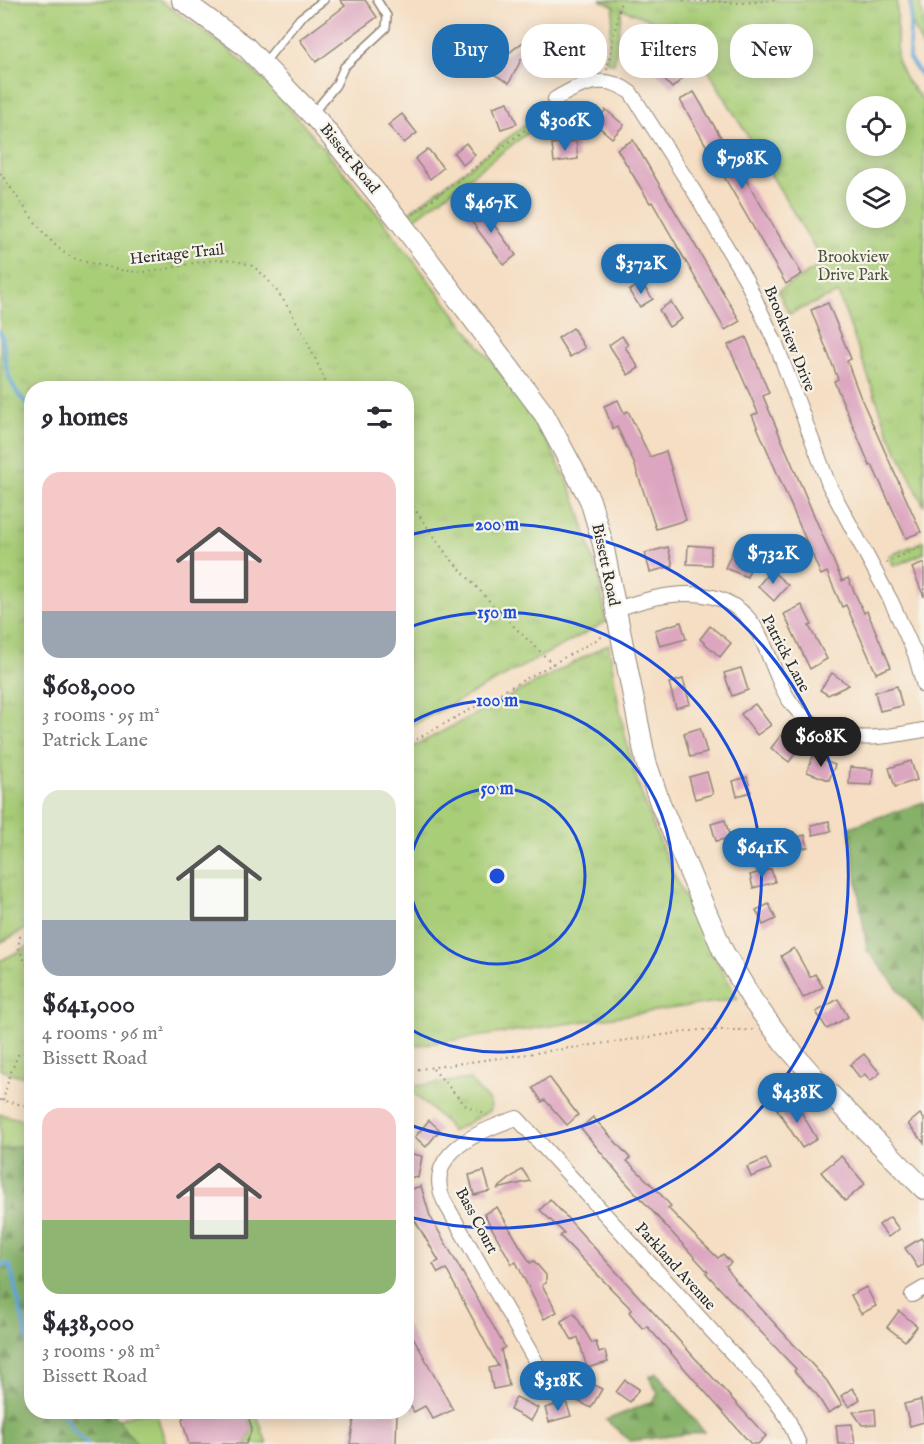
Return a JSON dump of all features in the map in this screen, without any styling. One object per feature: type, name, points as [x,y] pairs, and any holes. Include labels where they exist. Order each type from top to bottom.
[{"type":"main road","name":"Bissett Road","points":[[182,0],[218,24],[264,64],[312,114],[401,223],[523,382],[568,455],[590,500],[598,527],[644,752],[660,803],[723,951],[773,1030],[823,1087],[924,1189]]},
{"type":"street","points":[[555,99],[579,85],[606,81]]},
{"type":"street","name":"Brookview Drive","points":[[606,81],[631,93],[695,193],[746,279],[776,344],[829,485],[891,601],[915,654],[924,686]]},
{"type":"street","name":"Patrick Lane","points":[[615,610],[677,594],[696,594],[720,599],[737,609],[752,623],[785,694],[800,712],[815,724],[836,734],[860,738],[924,730]]},
{"type":"street","name":"Bass Court","points":[[517,1118],[503,1122],[451,1152],[441,1167],[440,1188],[444,1202],[540,1370]]},
{"type":"street","name":"Parkland Avenue","points":[[517,1118],[774,1399],[787,1417],[799,1444]]},
{"type":"lane","points":[[264,64],[300,18],[324,0]]},
{"type":"lane","points":[[312,114],[336,85],[344,67],[386,28],[387,16],[377,0]]},
{"type":"path","points":[[606,81],[621,0]]},
{"type":"path","points":[[683,0],[743,3],[775,0]]},
{"type":"path","points":[[401,223],[545,115],[555,99]]},
{"type":"path","name":"Heritage Trail","points":[[0,173],[62,252],[81,261],[129,273],[156,272],[208,261],[230,261],[252,267],[271,285],[296,321],[325,381]]},
{"type":"path","points":[[414,508],[447,555],[504,617],[554,665]]},
{"type":"path","points":[[872,569],[924,545]]},
{"type":"path","points":[[414,740],[509,687],[554,665],[600,637],[619,630]]},
{"type":"path","points":[[24,935],[20,937],[18,947],[24,959]]},
{"type":"path","points":[[414,1070],[699,1030],[773,1030]]},
{"type":"path","points":[[24,1053],[18,1055],[1,1101],[24,1105]]},
{"type":"path","points":[[432,1069],[465,1105],[503,1122]]},
{"type":"green space","points":[[0,0],[159,0],[227,48],[269,85],[354,184],[495,366],[541,430],[568,482],[578,507],[600,583],[606,622],[414,724],[414,381],[24,381],[24,930],[0,943]]},
{"type":"green space","name":"Brookview Drive Park","points":[[600,0],[897,0],[897,60],[907,81],[924,102],[924,506],[889,434],[838,293],[789,314],[778,291],[824,263],[713,78],[718,78],[718,24],[662,24],[622,9],[614,63],[607,62],[614,6]]},
{"type":"green space","points":[[909,0],[923,0],[920,7],[924,17],[924,50],[910,19]]},
{"type":"green space","points":[[537,116],[542,122],[413,220],[408,213]]},
{"type":"green space","points":[[924,541],[924,553],[894,566],[889,556]]},
{"type":"green space","points":[[609,644],[622,723],[643,799],[680,888],[738,999],[414,1046],[414,746]]},
{"type":"green space","points":[[924,802],[924,1021],[867,950],[849,827]]},
{"type":"green space","points":[[24,949],[24,1077],[0,1070],[0,961]]},
{"type":"green space","points":[[469,1079],[490,1102],[491,1110],[452,1132],[444,1121],[414,1093],[414,1086]]},
{"type":"green space","points":[[0,1114],[24,1120],[24,1145],[0,1150]]},
{"type":"green space","points":[[24,1145],[24,1419],[117,1419],[137,1444],[0,1444],[0,1150]]},
{"type":"green space","points":[[657,1373],[704,1432],[630,1441],[606,1420],[654,1401],[658,1393],[649,1377]]},
{"type":"green space","points":[[158,1419],[166,1444],[137,1444],[117,1420]]},
{"type":"green space","points":[[249,1419],[258,1419],[267,1444],[246,1444],[252,1429]]},
{"type":"building","points":[[340,0],[365,0],[377,17],[316,62],[300,40],[345,6]]},
{"type":"building","points":[[521,44],[521,60],[509,83],[500,78],[509,78],[509,53]]},
{"type":"building","points":[[663,78],[683,78],[672,88]]},
{"type":"building","points":[[694,92],[802,274],[786,284],[680,100]]},
{"type":"building","points":[[508,102],[517,124],[501,129],[493,107]]},
{"type":"building","points":[[606,110],[624,125],[612,138],[594,123]]},
{"type":"building","points":[[402,114],[417,133],[404,143],[388,125]]},
{"type":"building","points":[[633,140],[740,321],[725,330],[652,202],[650,203],[617,149]]},
{"type":"building","points":[[576,141],[578,159],[554,162],[552,144]]},
{"type":"building","points":[[466,143],[475,155],[463,165],[454,153]]},
{"type":"building","points":[[428,149],[443,168],[430,179],[415,159]]},
{"type":"building","points":[[478,203],[516,255],[504,265],[465,213]]},
{"type":"building","points":[[641,283],[653,299],[640,307],[629,291]]},
{"type":"building","points":[[671,302],[682,319],[669,327],[659,310]]},
{"type":"building","points":[[828,303],[851,359],[847,361],[860,396],[921,532],[906,538],[872,465],[870,466],[834,381],[838,379],[811,310]]},
{"type":"building","points":[[573,328],[585,348],[570,357],[558,338]]},
{"type":"building","points":[[622,336],[628,345],[625,347],[639,368],[628,375],[609,345]]},
{"type":"building","points":[[746,337],[769,393],[763,396],[842,581],[848,578],[864,613],[867,611],[891,667],[876,673],[846,605],[842,607],[827,572],[821,575],[752,415],[758,413],[728,345]]},
{"type":"building","points":[[618,400],[624,413],[628,411],[650,457],[666,451],[686,520],[656,529],[634,463],[617,427],[613,429],[604,406]]},
{"type":"building","points":[[688,545],[711,547],[711,565],[687,564]]},
{"type":"building","points":[[668,547],[673,566],[650,572],[645,553]]},
{"type":"building","points":[[733,550],[754,559],[747,577],[725,568]]},
{"type":"building","points":[[924,563],[924,597],[912,568]]},
{"type":"building","points":[[771,570],[788,585],[774,601],[758,586]]},
{"type":"building","points":[[802,605],[812,625],[809,626],[827,659],[810,669],[784,614]]},
{"type":"building","points":[[681,622],[686,639],[660,646],[655,630]]},
{"type":"building","points":[[710,626],[731,643],[720,657],[700,639]]},
{"type":"building","points":[[741,668],[748,690],[732,696],[724,673]]},
{"type":"building","points":[[832,673],[849,685],[828,695],[820,690]]},
{"type":"building","points":[[683,679],[690,704],[676,708],[669,683]]},
{"type":"building","points":[[897,686],[902,706],[880,711],[875,692]]},
{"type":"building","points":[[755,704],[771,725],[757,735],[741,714]]},
{"type":"building","points":[[700,728],[707,753],[690,757],[684,733]]},
{"type":"building","points":[[781,735],[799,749],[789,762],[771,748]]},
{"type":"building","points":[[813,756],[835,765],[829,780],[807,772]]},
{"type":"building","points":[[911,761],[917,780],[895,787],[889,768]]},
{"type":"building","points":[[850,767],[873,769],[872,785],[849,784]]},
{"type":"building","points":[[707,772],[713,794],[695,799],[689,777]]},
{"type":"building","points":[[747,777],[751,792],[737,796],[733,781]]},
{"type":"building","points":[[725,820],[730,838],[716,841],[711,824]]},
{"type":"building","points":[[829,821],[831,831],[813,835],[811,825]]},
{"type":"building","points":[[805,835],[808,847],[794,851],[791,839]]},
{"type":"building","points":[[771,869],[775,882],[753,888],[750,875]]},
{"type":"building","points":[[769,904],[776,919],[763,925],[756,910]]},
{"type":"building","points":[[794,948],[810,977],[815,974],[823,987],[803,998],[781,956]]},
{"type":"building","points":[[838,999],[848,1017],[827,1029],[816,1012]]},
{"type":"building","points":[[864,1054],[880,1073],[870,1081],[865,1074],[860,1078],[850,1065]]},
{"type":"building","points":[[549,1077],[578,1115],[567,1125],[545,1100],[542,1102],[533,1088]]},
{"type":"building","points":[[794,1100],[817,1139],[802,1148],[777,1109]]},
{"type":"building","points":[[920,1114],[924,1119],[924,1143],[908,1124]]},
{"type":"building","points":[[593,1117],[630,1158],[627,1161],[671,1206],[668,1208],[718,1258],[723,1254],[731,1263],[726,1267],[736,1281],[827,1381],[842,1405],[828,1413],[817,1395],[794,1371],[796,1369],[723,1292],[706,1273],[708,1272],[622,1178],[581,1128]]},
{"type":"building","points":[[429,1120],[440,1130],[426,1147],[415,1137]]},
{"type":"building","points":[[414,1154],[422,1156],[418,1178],[414,1177]]},
{"type":"building","points":[[841,1156],[865,1184],[845,1201],[821,1172]]},
{"type":"building","points":[[766,1159],[771,1169],[751,1177],[747,1167]]},
{"type":"building","points":[[522,1169],[530,1181],[497,1189]]},
{"type":"building","points":[[484,1171],[490,1191],[474,1195],[469,1175]]},
{"type":"building","points":[[421,1186],[430,1216],[505,1347],[501,1350],[509,1386],[493,1389],[489,1368],[498,1366],[446,1269],[438,1273],[433,1264],[439,1261],[414,1219],[414,1188]]},
{"type":"building","points":[[550,1199],[766,1436],[758,1444],[751,1444],[647,1326],[643,1329],[629,1312],[632,1310],[560,1236],[564,1233],[540,1210]]},
{"type":"building","points":[[497,1207],[530,1263],[534,1261],[546,1275],[546,1283],[542,1285],[557,1312],[544,1319],[516,1262],[512,1264],[484,1214]]},
{"type":"building","points":[[890,1217],[899,1229],[888,1237],[879,1225]]},
{"type":"building","points":[[921,1238],[924,1243],[924,1264],[918,1268],[905,1248]]},
{"type":"building","points":[[866,1287],[876,1306],[861,1314],[851,1295]]},
{"type":"building","points":[[899,1311],[917,1326],[905,1341],[887,1327]]},
{"type":"building","points":[[574,1313],[592,1343],[596,1342],[599,1353],[605,1351],[608,1362],[587,1368],[578,1337],[572,1340],[561,1321]]},
{"type":"building","points":[[414,1339],[453,1410],[433,1419],[425,1406],[414,1412]]},
{"type":"building","points":[[625,1380],[639,1389],[630,1402],[616,1392]]},
{"type":"building","points":[[589,1382],[602,1389],[591,1408],[578,1401]]},
{"type":"building","points":[[852,1388],[860,1399],[849,1407],[841,1396]]},
{"type":"building","points":[[516,1397],[538,1408],[531,1421],[510,1410]]},
{"type":"building","points":[[921,1400],[924,1422],[910,1426],[904,1404]]},
{"type":"building","points":[[566,1402],[571,1416],[549,1422],[545,1408]]},
{"type":"building","points":[[875,1409],[876,1424],[862,1425],[853,1412]]},
{"type":"building","points":[[249,1419],[252,1429],[246,1444],[189,1444],[182,1420]]},
{"type":"building","points":[[354,1419],[397,1419],[396,1444],[350,1444]]},
{"type":"building","points":[[852,1424],[855,1444],[838,1444],[836,1425]]},
{"type":"waterway","points":[[911,0],[909,59],[924,79]]},
{"type":"waterway","points":[[0,332],[7,372],[12,384],[24,401]]},
{"type":"waterway","points":[[0,1265],[10,1265],[24,1326]]},
{"type":"waterway","points":[[66,1419],[74,1431],[88,1444]]}]
